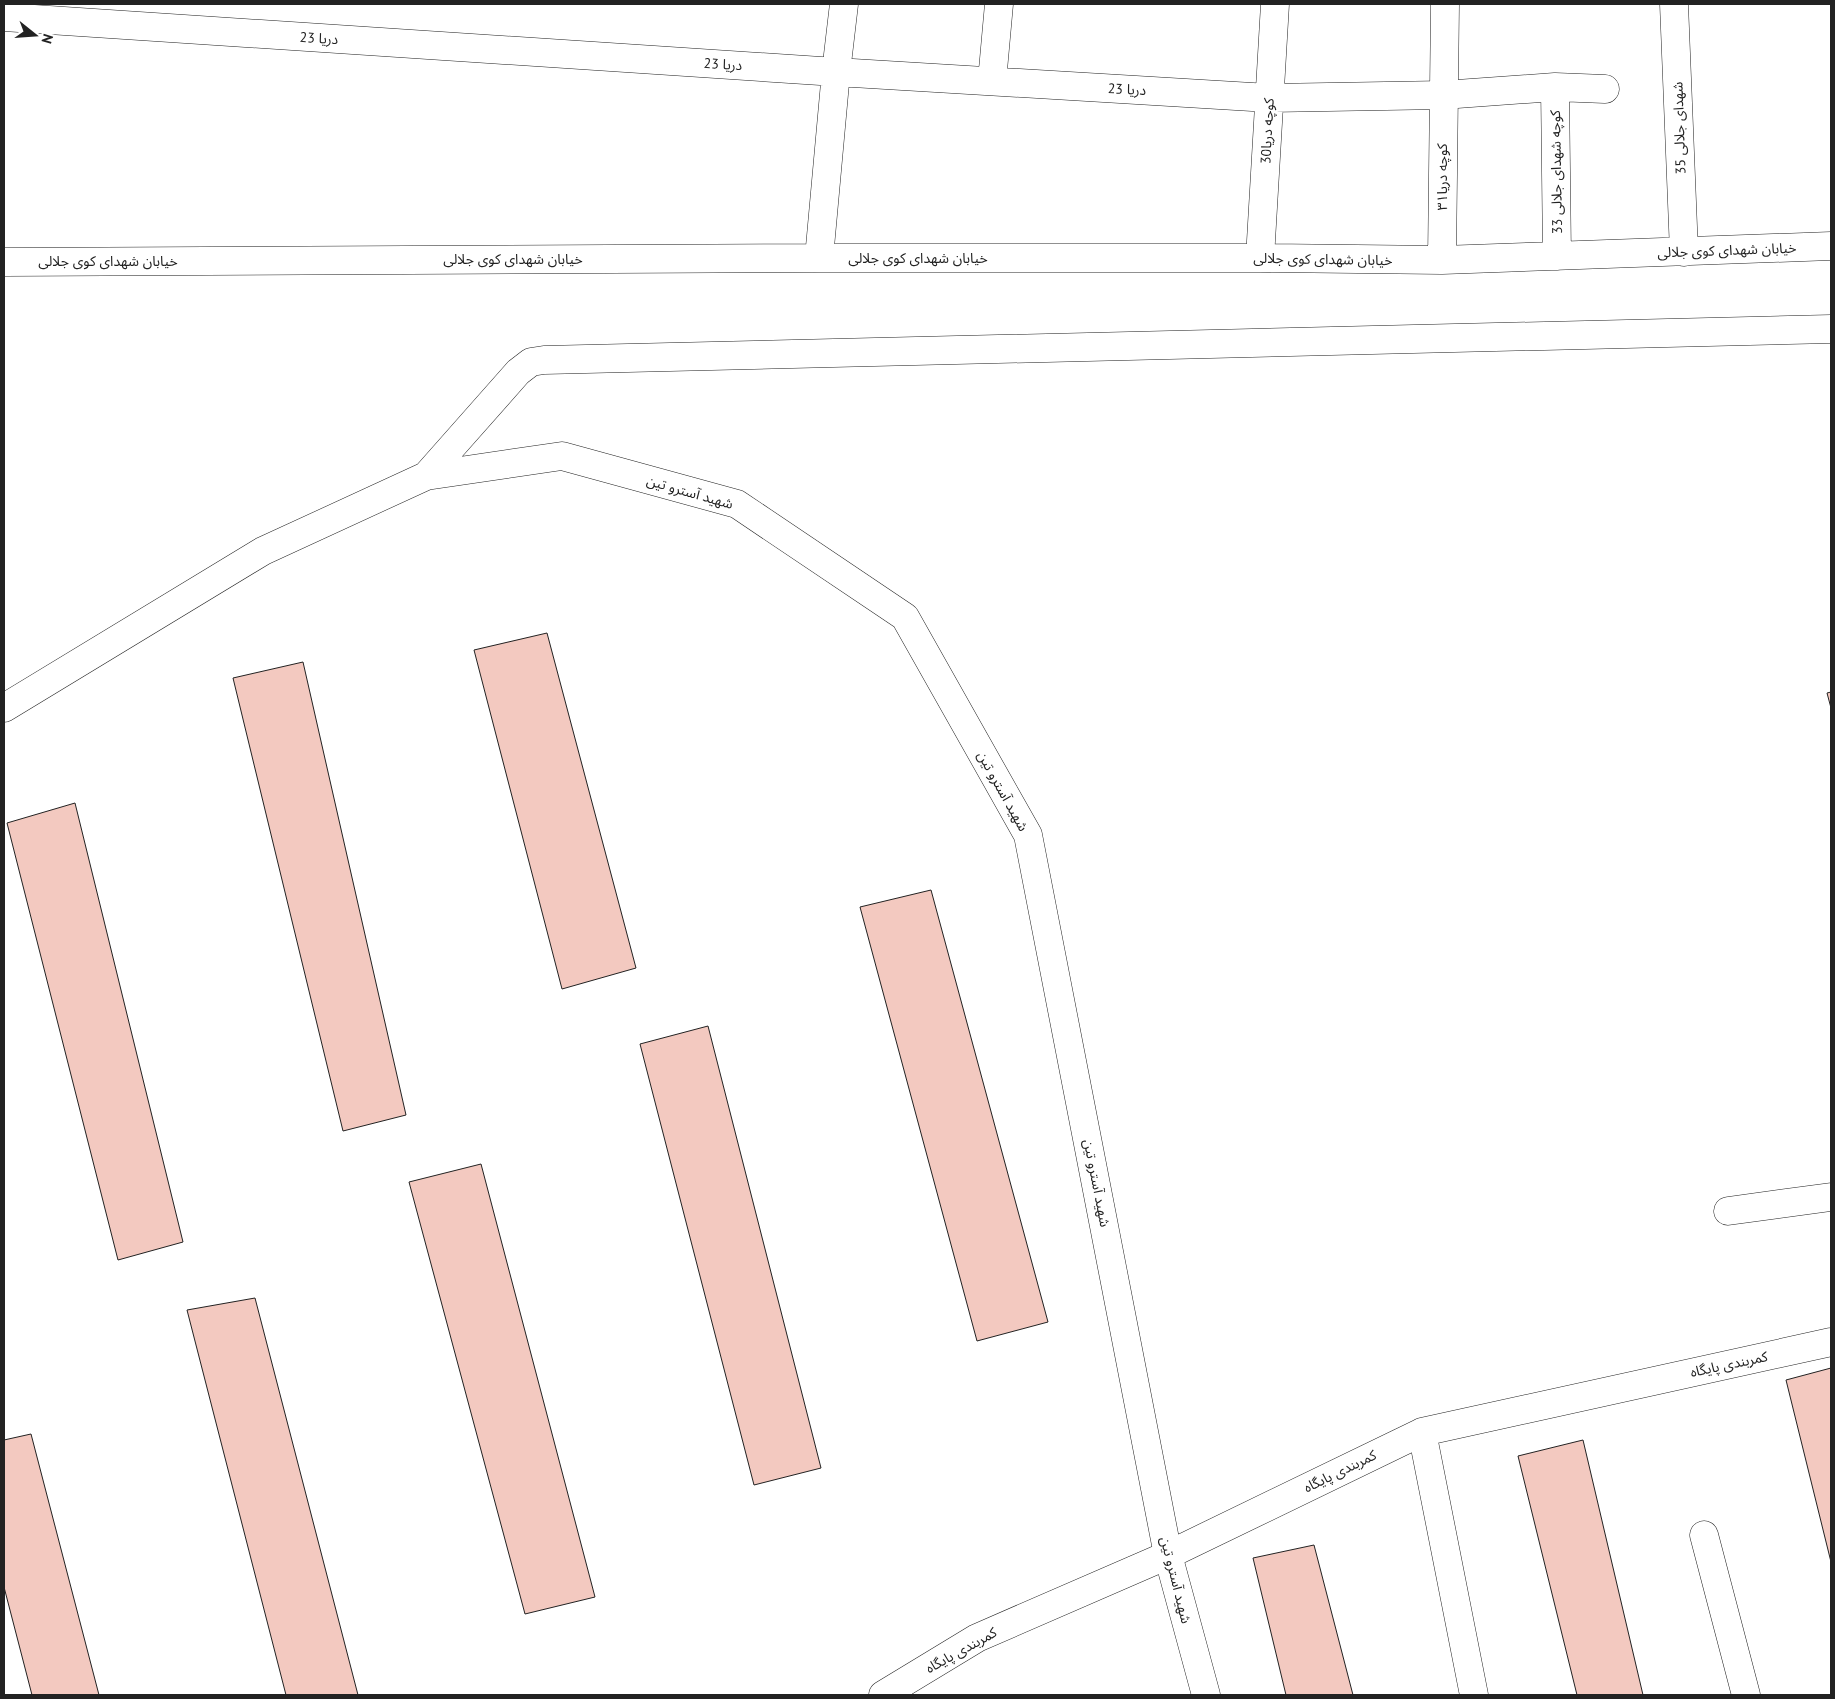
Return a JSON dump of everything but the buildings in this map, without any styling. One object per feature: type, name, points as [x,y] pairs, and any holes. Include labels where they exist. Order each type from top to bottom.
[{"type":"street","points":[[819,258],[844,4]]},
{"type":"street","points":[[992,81],[998,4]]},
{"type":"street","name":"کوچه دریا30","points":[[1260,258],[1275,4]]},
{"type":"street","name":"کوچه دریا۳۱","points":[[1442,260],[1445,4]]},
{"type":"street","name":"شهدای جلالی 35","points":[[1674,4],[1684,252]]},
{"type":"street","name":"دریا 23","points":[[4,17],[836,72],[1269,98],[1443,95],[1555,87],[1605,89]]},
{"type":"street","name":"کوچه شهدای جلالی 33","points":[[1555,87],[1557,256]]},
{"type":"street","name":"خیابان شهدای کوی جلالی","points":[[4,262],[819,258],[1442,260],[1831,246]]},
{"type":"street","points":[[426,476],[518,372],[531,362],[544,360],[1831,329]]},
{"type":"street","name":"شهید آسترو تین","points":[[4,708],[264,551],[426,476],[562,456],[737,504],[905,617],[1028,835],[1168,1555],[1206,1695]]},
{"type":"street","points":[[1728,1211],[1831,1198]]},
{"type":"street","name":"کمربندی پایگاه","points":[[883,1695],[978,1638],[1168,1555],[1422,1432],[1831,1342]]},
{"type":"street","points":[[1422,1432],[1474,1695]]},
{"type":"street","points":[[1704,1535],[1746,1695]]}]
